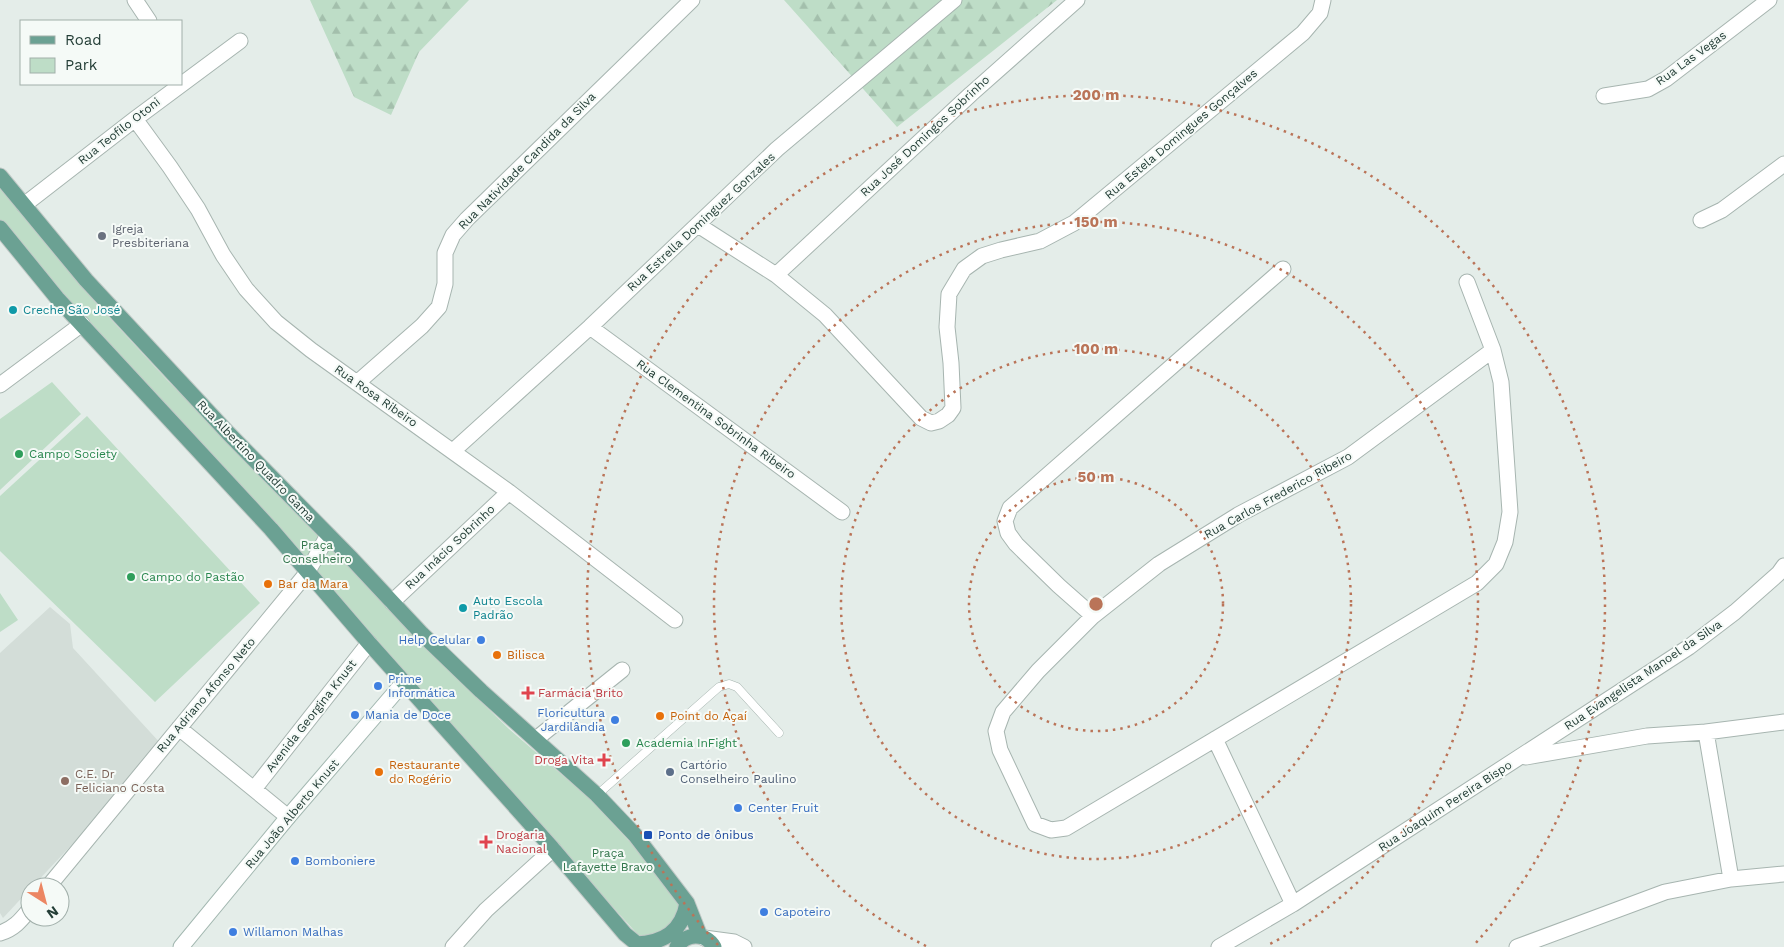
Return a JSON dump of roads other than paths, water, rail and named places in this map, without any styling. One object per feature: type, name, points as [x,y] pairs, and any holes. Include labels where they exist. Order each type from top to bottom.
[{"type":"main road","name":"Rua Albertino Quadro Gama","points":[[0,176],[49,237],[117,315],[228,433],[422,634],[481,692],[597,795],[636,835],[687,903],[706,940]]},
{"type":"main road","points":[[0,228],[57,298],[270,529],[625,934],[639,946],[651,943],[670,934],[678,926],[687,903]]},
{"type":"main road","points":[[677,947],[680,941],[690,936],[706,940]]},
{"type":"street","points":[[135,0],[148,20]]},
{"type":"street","name":"Rua Natividade Candida da Silva","points":[[357,383],[422,326],[439,306],[445,284],[445,253],[453,236],[467,219],[692,0]]},
{"type":"street","name":"Rua Estrella Dominguez Gonzales","points":[[453,451],[590,327],[777,149],[954,0]]},
{"type":"street","name":"Rua José Domingos Sobrinho","points":[[776,275],[971,94],[1077,0]]},
{"type":"street","name":"Rua Estela Domingues Gonçalves","points":[[698,225],[776,275],[825,315],[921,418],[931,423],[940,421],[953,408],[948,327],[949,294],[964,269],[982,256],[1040,241],[1074,223],[1303,33],[1320,13],[1323,0]]},
{"type":"street","name":"Rua Las Vegas","points":[[1604,96],[1648,88],[1666,79],[1769,0]]},
{"type":"street","name":"Rua Teofilo Otoni","points":[[185,73],[240,40]]},
{"type":"street","name":"Rua Teofilo Otoni","points":[[24,205],[134,119],[172,85]]},
{"type":"street","name":"Rua Rosa Ribeiro","points":[[134,119],[170,167],[198,209],[223,255],[246,289],[276,322],[357,383],[509,492],[675,620]]},
{"type":"street","points":[[1701,220],[1722,210],[1784,164]]},
{"type":"street","points":[[1093,616],[1016,544],[1008,533],[1005,520],[1010,508],[1283,269]]},
{"type":"street","name":"Rua Carlos Frederico Ribeiro","points":[[1467,282],[1494,350],[1501,382],[1510,512],[1505,542],[1496,564],[1477,583],[1066,828],[1051,830],[1035,824],[1000,750],[996,731],[1003,712],[1038,671],[1093,616],[1159,564],[1222,524],[1348,457],[1494,350]]},
{"type":"street","points":[[0,385],[82,324]]},
{"type":"street","name":"Rua Clementina Sobrinha Ribeiro","points":[[590,327],[842,512]]},
{"type":"street","name":"Rua Inácio Sobrinho","points":[[392,602],[509,492]]},
{"type":"street","name":"Rua Adriano Afonso Neto","points":[[56,877],[307,572],[328,535]]},
{"type":"street","name":"Rua Evangelista Manoel da Silva","points":[[1520,758],[1689,647],[1735,612],[1779,574],[1784,566]]},
{"type":"street","name":"Avenida Georgina Knust","points":[[254,789],[369,643]]},
{"type":"street","points":[[536,739],[622,670]]},
{"type":"street","name":"Rua João Alberto Knust","points":[[182,947],[288,817],[404,682]]},
{"type":"street","name":"Rua Joaquim Pereira Bispo","points":[[1219,947],[1293,904],[1520,758],[1647,736],[1706,732],[1784,722]]},
{"type":"street","points":[[179,728],[288,817]]},
{"type":"street","points":[[1706,732],[1731,879]]},
{"type":"street","points":[[1216,739],[1293,904]]},
{"type":"street","points":[[453,947],[486,910],[553,850]]},
{"type":"street","points":[[1517,947],[1665,892],[1731,879],[1784,874]]},
{"type":"street","points":[[0,933],[10,930],[20,922]]},
{"type":"street","points":[[706,940],[734,942],[744,947]]},
{"type":"lane","points":[[597,795],[719,687],[729,684],[737,686],[779,733]]},
{"type":"place","name":"Igreja Presbiteriana","points":[[102,236]]},
{"type":"place","name":"Creche São José","points":[[13,310]]},
{"type":"place","name":"Campo Society","points":[[19,454]]},
{"type":"place","name":"Campo do Pastão","points":[[131,577]]},
{"type":"place","name":"Bar da Mara","points":[[268,584]]},
{"type":"place","name":"Auto Escola Padrão","points":[[463,608]]},
{"type":"place","name":"Help Celular","points":[[481,640]]},
{"type":"place","name":"Bilisca","points":[[497,655]]},
{"type":"place","name":"Prime Informática","points":[[378,686]]},
{"type":"place","name":"Farmácia Brito","points":[[528,693]]},
{"type":"place","name":"Mania de Doce","points":[[355,715]]},
{"type":"place","name":"Point do Açaí","points":[[660,716]]},
{"type":"place","name":"Floricultura Jardilândia","points":[[615,720]]},
{"type":"place","name":"Academia InFight","points":[[626,743]]},
{"type":"place","name":"Droga Vita","points":[[604,760]]},
{"type":"place","name":"Restaurante do Rogério","points":[[379,772]]},
{"type":"place","name":"Cartório Conselheiro Paulino","points":[[670,772]]},
{"type":"place","name":"C.E. Dr Feliciano Costa","points":[[65,781]]},
{"type":"place","name":"Center Fruit","points":[[738,808]]},
{"type":"place","name":"Ponto de ônibus","points":[[648,835]]},
{"type":"place","name":"Drogaria Nacional","points":[[486,842]]},
{"type":"place","name":"Bomboniere","points":[[295,861]]},
{"type":"place","name":"Capoteiro","points":[[764,912]]},
{"type":"place","name":"Willamon Malhas","points":[[233,932]]},
{"type":"park label","name":"Praça Conselheiro","points":[[317,552]]},
{"type":"park label","name":"Praça Lafayette Bravo","points":[[608,860]]}]
